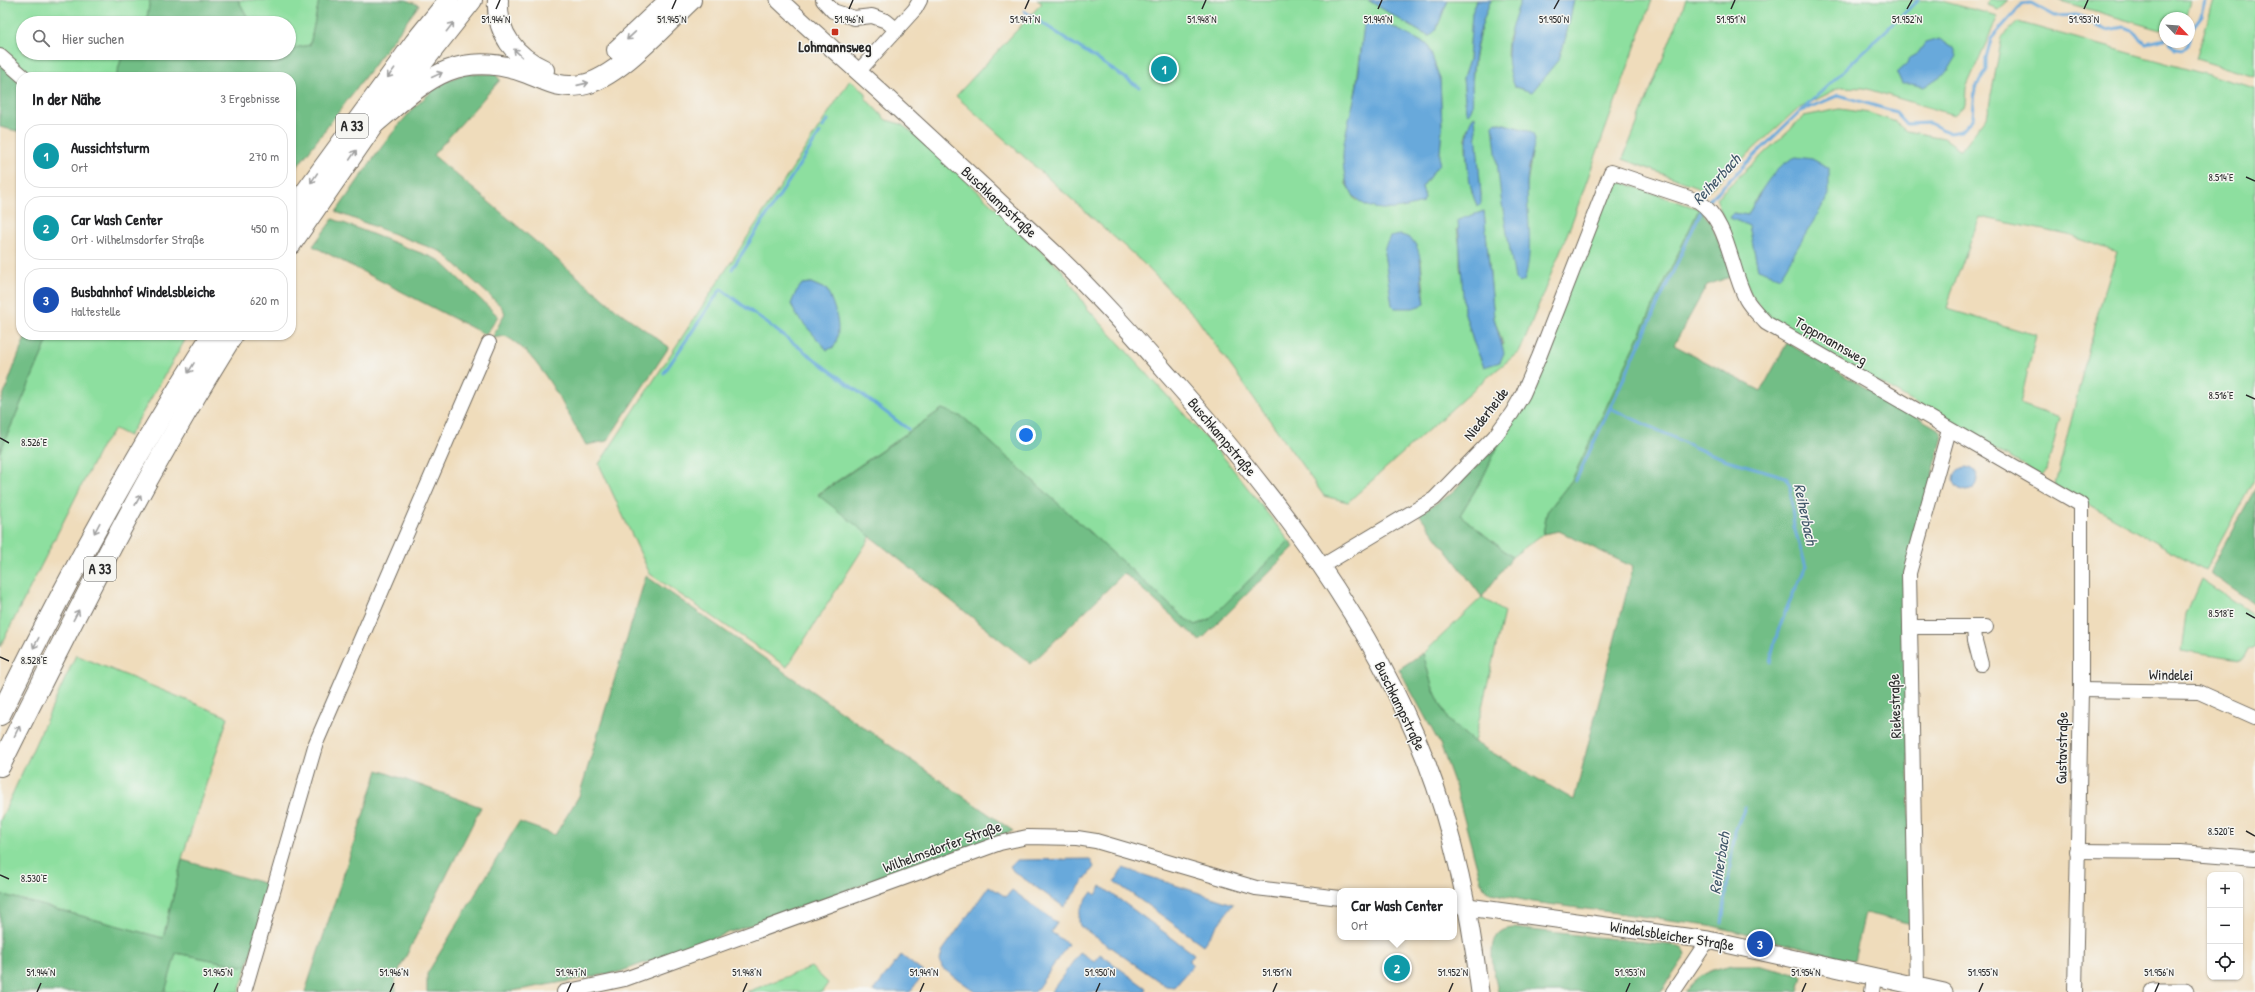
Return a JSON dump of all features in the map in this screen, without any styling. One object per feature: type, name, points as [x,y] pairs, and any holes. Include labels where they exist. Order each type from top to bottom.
[{"type":"highway","points":[[414,42],[436,0]]},
{"type":"highway","name":"A 33","points":[[296,205],[414,42],[449,0]]},
{"type":"highway","name":"A 33","points":[[296,237],[374,124],[472,0]]},
{"type":"highway","points":[[498,0],[500,22],[504,34],[519,55],[531,64],[544,70],[571,73],[599,64],[612,55],[670,0]]},
{"type":"highway","points":[[374,124],[416,87],[435,75],[457,67],[481,64],[503,66],[525,73],[545,82],[563,86],[583,85],[601,78],[623,63],[691,0]]},
{"type":"highway","name":"A 33","points":[[0,715],[30,654],[128,471],[209,340]]},
{"type":"highway","name":"A 33","points":[[0,766],[101,567],[207,377],[230,340]]},
{"type":"main road","name":"Buschkampstraße","points":[[779,0],[1057,256],[1146,350],[1272,496],[1322,566],[1374,652],[1415,736],[1441,805],[1461,907],[1480,992]]},
{"type":"main road","name":"Windelsbleicher Straße","points":[[1461,907],[1708,940],[1873,984],[1917,986],[1944,992]]},
{"type":"main road","points":[[2154,992],[2185,992]]},
{"type":"street","points":[[823,0],[833,11],[854,18],[872,16],[886,21],[896,30]]},
{"type":"street","points":[[858,72],[915,9],[920,0]]},
{"type":"street","points":[[0,56],[18,72]]},
{"type":"street","name":"Niederheide","points":[[1322,566],[1434,499],[1494,436],[1512,412],[1523,394],[1539,357],[1611,172]]},
{"type":"street","name":"Toppmannsweg","points":[[1611,172],[1702,204],[1716,220],[1747,300],[1766,323],[2081,505]]},
{"type":"street","points":[[244,992],[316,743],[489,343]]},
{"type":"street","name":"Riekestraße","points":[[1917,986],[1909,573],[1949,430]]},
{"type":"street","name":"Gustavstraße","points":[[2075,992],[2081,690],[2081,505]]},
{"type":"street","points":[[1910,627],[1980,627],[1975,641],[1981,664]]},
{"type":"street","name":"Windelei","points":[[2081,690],[2199,692],[2255,717]]},
{"type":"street","name":"Wilhelmsdorfer Straße","points":[[564,992],[581,991],[625,979],[1000,843],[1027,837],[1057,836],[1096,841],[1256,888],[1337,898]]},
{"type":"street","points":[[2077,851],[2181,852],[2255,858]]},
{"type":"street","points":[[1673,992],[1708,940]]},
{"type":"green space","points":[[0,0],[150,0],[147,16],[16,16],[16,60],[121,60],[117,72],[27,72],[0,48]]},
{"type":"green space","points":[[150,0],[238,0],[247,16],[147,16]]},
{"type":"green space","points":[[238,0],[319,0],[310,45],[296,48],[296,16],[247,16]]},
{"type":"green space","points":[[319,0],[406,0],[419,5],[296,168],[296,72],[117,72],[121,60],[296,60],[296,48],[310,45]]},
{"type":"green space","points":[[1037,0],[1368,0],[1422,33],[1430,36],[1436,30],[1448,0],[1477,0],[1472,13],[1469,60],[1463,78],[1466,111],[1472,108],[1472,80],[1478,40],[1491,0],[1521,0],[1508,39],[1507,56],[1537,84],[1559,59],[1574,0],[1652,0],[1572,222],[1520,351],[1483,381],[1348,502],[1324,496],[1195,316],[1142,262],[956,96],[1042,3]],"holes":[[[1368,17],[1375,18],[1428,45],[1440,79],[1442,128],[1439,164],[1422,187],[1425,198],[1356,200],[1346,184],[1343,156],[1356,89],[1364,25]],[[1474,116],[1481,195],[1478,206],[1472,192],[1468,169],[1466,145],[1467,130]],[[1497,122],[1527,130],[1533,147],[1527,184],[1528,243]],[[1484,211],[1494,318],[1503,344],[1484,367],[1473,341],[1464,310],[1464,285],[1460,267],[1460,249],[1457,229],[1472,216]],[[1384,253],[1421,260],[1425,304],[1389,283]]]},
{"type":"green space","points":[[1686,0],[1938,0],[1998,16],[1966,88],[1965,105],[1954,115],[1864,88],[1841,87],[1796,110],[1708,191],[1623,159]]},
{"type":"green space","points":[[1989,0],[2009,0],[1999,9],[1987,5]]},
{"type":"green space","points":[[2057,0],[2191,0],[2188,12],[2159,12],[2159,30]]},
{"type":"green space","points":[[2214,0],[2255,0],[2255,77],[2196,59]]},
{"type":"green space","points":[[2018,22],[2255,88],[2255,478],[2205,570],[2055,485],[2096,319],[2117,252],[2068,235],[1980,217],[1951,293],[1947,309],[2036,335],[2020,404],[2060,418],[2047,470],[2042,476],[1768,319],[1776,320],[1767,317],[1751,295],[1716,198],[1804,116],[1840,109],[1869,113],[1896,122],[1906,131],[1944,138],[1961,150],[1987,117],[2002,37]],"holes":[[[1771,178],[1758,269],[1749,225],[1733,213],[1748,215],[1758,195]]]},
{"type":"green space","points":[[0,61],[16,75],[16,131],[0,127]]},
{"type":"green space","points":[[466,74],[495,74],[500,80],[433,155],[617,310],[669,347],[607,441],[586,445],[561,400],[541,369],[518,344],[505,336],[494,338],[489,344],[505,313],[501,306],[442,252],[336,212],[377,154],[411,111],[429,94],[448,81]]},
{"type":"green space","points":[[850,80],[866,93],[866,99],[886,120],[901,124],[926,143],[1063,271],[1087,308],[1225,459],[1289,541],[1210,619],[1196,625],[1183,617],[964,418],[942,409],[818,494],[871,536],[787,667],[650,574],[599,464]],"holes":[[[811,283],[827,290],[827,350],[815,335],[802,284]]]},
{"type":"green space","points":[[1615,180],[1699,209],[1572,480],[1547,512],[1543,534],[1512,557],[1460,515],[1482,479],[1503,436]]},
{"type":"green space","points":[[1699,209],[1710,221],[1733,276],[1707,285],[1674,345],[1761,391],[1787,343],[1940,430],[1943,436],[1905,574],[1912,924],[1865,913],[1854,961],[1709,925],[1533,902],[1491,893],[1485,889],[1481,882],[1455,785],[1441,746],[1399,669],[1423,653],[1432,686],[1448,720],[1474,742],[1574,800],[1633,567],[1559,531],[1543,534],[1547,512],[1572,480]]},
{"type":"green space","points":[[333,219],[439,260],[498,316],[486,335],[313,246]]},
{"type":"green space","points":[[24,340],[48,340],[0,452],[0,404]]},
{"type":"green space","points":[[48,340],[185,340],[129,436],[115,429],[101,447],[0,647],[0,452]]},
{"type":"green space","points":[[942,409],[964,418],[1183,617],[1196,625],[1210,619],[1289,541],[1294,547],[1200,641],[1124,573],[1031,664],[818,495]]},
{"type":"green space","points":[[1503,436],[1482,479],[1460,515],[1512,557],[1482,597],[1419,514],[1451,494]]},
{"type":"green space","points":[[2255,489],[2255,604],[2211,574],[2211,569]]},
{"type":"green space","points":[[646,576],[1013,831],[619,972],[507,992],[427,992],[427,974],[519,822],[555,835],[579,796]]},
{"type":"green space","points":[[2201,579],[2255,616],[2255,647],[2248,650],[2244,658],[2240,660],[2181,651],[2186,614]]},
{"type":"green space","points":[[1482,597],[1504,612],[1474,742],[1448,720],[1432,686],[1423,654]]},
{"type":"green space","points":[[76,655],[228,717],[183,855],[163,938],[0,894],[0,821]]},
{"type":"green space","points":[[378,770],[481,807],[395,978],[396,992],[305,992]]},
{"type":"green space","points":[[182,860],[270,885],[247,967],[176,953],[165,992],[0,992],[0,894],[163,938]]},
{"type":"green space","points":[[1513,928],[1679,946],[1683,948],[1686,955],[1661,992],[1498,992],[1494,973],[1492,952],[1493,943],[1503,930]]},
{"type":"green space","points":[[176,953],[247,967],[239,992],[165,992]]},
{"type":"green space","points":[[1733,965],[1756,965],[1803,976],[1799,992],[1685,992],[1695,981],[1706,973],[1718,968]]},
{"type":"green space","points":[[811,967],[828,983],[822,992],[747,992]]},
{"type":"water","points":[[1368,0],[1448,0],[1436,30],[1430,36],[1422,33]]},
{"type":"water","points":[[1477,0],[1491,0],[1477,41],[1472,84],[1472,108],[1468,114],[1466,111],[1463,78],[1469,60],[1472,13]]},
{"type":"water","points":[[1521,0],[1574,0],[1559,59],[1532,92],[1515,87],[1509,65],[1508,54],[1510,33]]},
{"type":"water","points":[[1368,17],[1375,18],[1428,45],[1440,79],[1442,128],[1439,164],[1422,187],[1425,198],[1422,203],[1406,207],[1377,209],[1366,205],[1356,198],[1349,188],[1345,174],[1343,156],[1344,141],[1359,74],[1364,25]]},
{"type":"water","points":[[1939,39],[1954,48],[1957,56],[1948,71],[1924,87],[1911,84],[1902,84],[1897,73],[1907,64],[1909,58],[1918,53],[1925,43]]},
{"type":"water","points":[[1475,116],[1481,195],[1481,203],[1478,206],[1471,188],[1467,160],[1468,131],[1470,121]]},
{"type":"water","points":[[1496,122],[1527,130],[1533,134],[1535,140],[1527,179],[1529,258],[1524,281],[1519,283],[1515,279],[1501,198],[1493,125]]},
{"type":"water","points":[[1796,157],[1812,159],[1829,168],[1829,195],[1780,277],[1758,269],[1749,226],[1730,218],[1733,213],[1748,215],[1762,190],[1774,174],[1780,167]]},
{"type":"water","points":[[1484,211],[1494,318],[1504,353],[1500,362],[1484,367],[1473,341],[1464,310],[1458,220]]},
{"type":"water","points":[[1400,235],[1413,241],[1417,246],[1419,253],[1425,304],[1413,308],[1395,308],[1392,305],[1384,253],[1390,237]]},
{"type":"water","points":[[811,283],[827,290],[837,318],[837,340],[834,347],[827,350],[796,315],[791,304],[796,292],[802,284]]},
{"type":"water","points":[[1966,467],[1975,470],[1978,479],[1975,488],[1966,491],[1957,488],[1954,479],[1957,470]]},
{"type":"water","points":[[1090,859],[1094,867],[1064,907],[1013,871],[1010,866],[1017,860]]},
{"type":"water","points":[[1123,868],[1233,904],[1203,945],[1115,882]]},
{"type":"water","points":[[989,886],[1006,897],[1012,890],[1057,923],[1051,932],[1068,944],[1035,992],[976,992],[942,968],[940,960],[943,950]]},
{"type":"water","points":[[1101,886],[1194,954],[1189,961],[1193,965],[1174,987],[1166,986],[1080,926],[1079,916],[1086,900],[1092,892],[1096,895]]},
{"type":"water","points":[[1080,952],[1095,962],[1100,954],[1146,988],[1144,992],[1051,992]]},
{"type":"water","points":[[901,955],[924,973],[910,992],[874,991]]},
{"type":"waterway","points":[[1801,111],[1918,0]]},
{"type":"waterway","name":"Reiherbach","points":[[2195,24],[2202,15],[2205,0]]},
{"type":"waterway","name":"Reiherbach","points":[[1706,203],[1799,112],[1839,95],[1896,112],[1907,124],[1929,123],[1950,133],[1961,131],[1973,118],[1975,88],[1986,72],[1986,58],[1991,39],[2022,4],[2031,3],[2055,16],[2076,15],[2087,18],[2096,26],[2107,30],[2124,27],[2131,30],[2146,43],[2159,40]]},
{"type":"waterway","points":[[1024,11],[1139,87]]},
{"type":"waterway","name":"Reiherbach","points":[[2174,48],[2183,50],[2185,48]]},
{"type":"waterway","points":[[823,127],[828,120]]},
{"type":"waterway","points":[[732,269],[820,133]]},
{"type":"waterway","name":"Reiherbach","points":[[1702,209],[1610,408],[1696,448],[1727,460],[1786,477],[1790,486],[1794,527],[1806,567],[1780,625],[1770,662]]},
{"type":"waterway","points":[[664,373],[721,289],[908,429]]},
{"type":"waterway","points":[[1576,480],[1610,408]]},
{"type":"waterway","name":"Reiherbach","points":[[1722,923],[1735,831],[1745,807]]},
{"type":"place","name":"Lohmannsweg","points":[[835,32]]},
{"type":"place","name":"Aussichtsturm","points":[[1164,69]]},
{"type":"place","name":"Busbahnhof Windelsbleiche","points":[[1760,944]]},
{"type":"place","name":"Car Wash Center","points":[[1397,968]]}]
